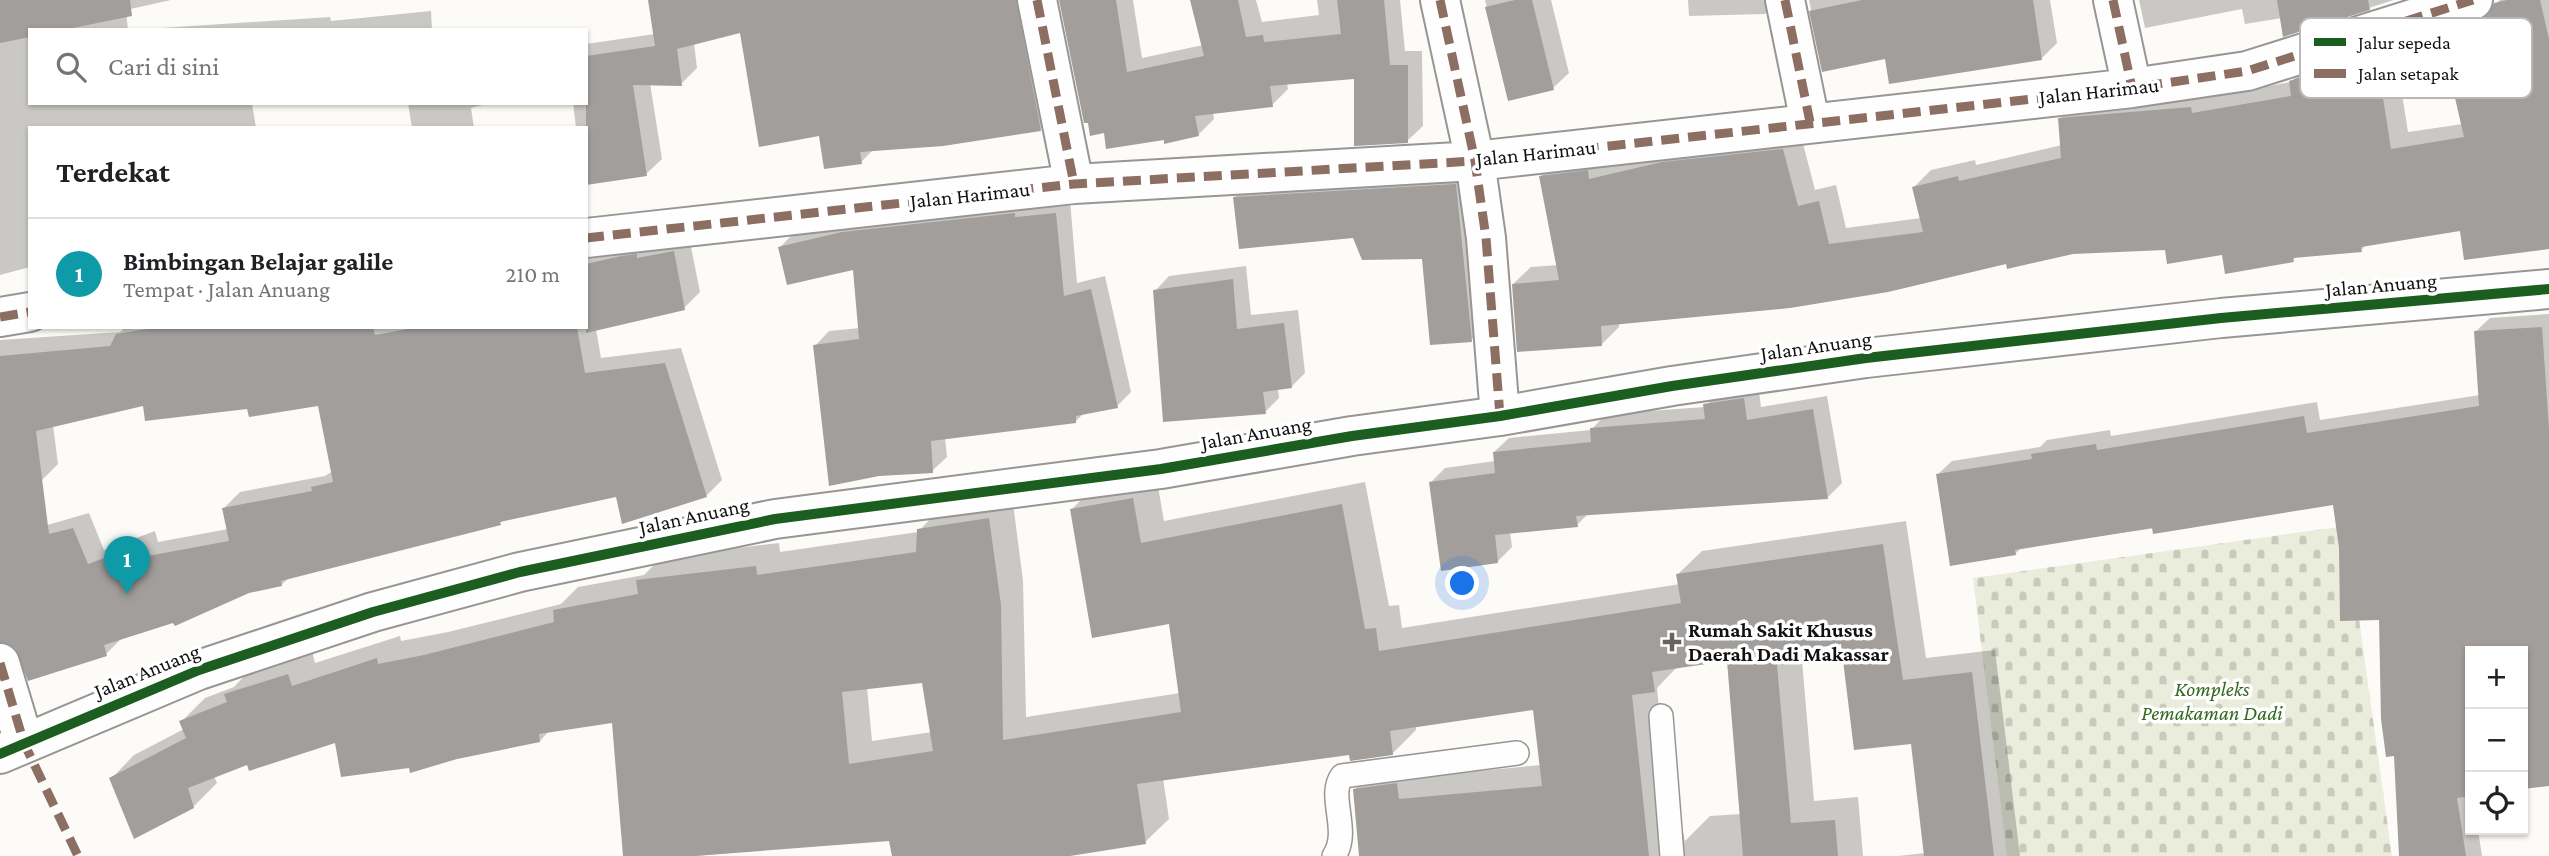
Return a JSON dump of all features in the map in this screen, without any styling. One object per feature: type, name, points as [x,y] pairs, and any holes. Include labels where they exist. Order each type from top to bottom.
[{"type":"street","points":[[1037,0],[1074,184]]},
{"type":"street","points":[[1440,0],[1475,161],[1486,238],[1500,416]]},
{"type":"street","points":[[1785,0],[1810,122]]},
{"type":"street","points":[[2113,0],[2132,88]]},
{"type":"street","name":"Jalan Harimau","points":[[2402,18],[2434,7],[2473,0]]},
{"type":"street","name":"Jalan Harimau","points":[[588,237],[1074,184],[1475,161],[2132,88],[2247,71],[2300,53]]},
{"type":"street","name":"Jalan Anuang","points":[[12,748],[199,670],[373,612],[520,572],[775,519],[1161,469],[1352,436],[1500,416],[1672,386],[1866,358],[2221,318],[2549,289]]},
{"type":"street","points":[[0,317],[28,312]]},
{"type":"street","points":[[0,663],[12,748]]},
{"type":"lane","points":[[1661,716],[1672,856]]},
{"type":"lane","points":[[1334,856],[1342,842],[1337,787],[1342,776],[1517,753]]},
{"type":"green space","name":"Kompleks Pemakaman Dadi","points":[[2346,526],[2392,856],[2007,856],[1973,578]]},
{"type":"building","points":[[0,0],[130,0],[132,16],[73,28],[28,28],[28,37],[0,43]]},
{"type":"building","points":[[648,0],[1016,0],[1041,131],[943,146],[860,152],[862,164],[824,169],[819,136],[759,147],[740,33],[677,49],[682,86],[633,85],[647,176],[588,185],[588,56],[655,46]]},
{"type":"building","points":[[1059,0],[1116,0],[1127,72],[1204,56],[1190,0],[1238,0],[1246,37],[1263,35],[1264,42],[1341,34],[1337,0],[1384,0],[1390,65],[1408,65],[1408,143],[1354,146],[1354,79],[1270,86],[1273,107],[1195,116],[1199,136],[1164,144],[1164,140],[1106,149],[1104,133],[1090,136],[1088,123],[1084,123]]},
{"type":"building","points":[[1515,0],[1532,0],[1554,90],[1508,101],[1485,7]]},
{"type":"building","points":[[1862,0],[2033,0],[2042,60],[1889,84],[1885,59],[1822,72],[1809,11]]},
{"type":"building","points":[[2277,0],[2368,0],[2370,10],[2344,18],[2300,18],[2300,32],[2283,37]]},
{"type":"building","points":[[2507,0],[2540,0],[2549,39],[2549,249],[2464,260],[2460,231],[2361,247],[2362,252],[2293,258],[2294,262],[2225,274],[2222,255],[2167,264],[2165,250],[2073,254],[2007,269],[2006,264],[1888,292],[1790,308],[1601,326],[1602,346],[1517,352],[1512,284],[1559,280],[1539,176],[1588,170],[1589,179],[1662,162],[1783,149],[1798,206],[1819,201],[1829,244],[1923,232],[1912,187],[1958,176],[1959,181],[2061,158],[2058,118],[2191,107],[2192,113],[2291,96],[2289,81],[2300,77],[2300,98],[2383,98],[2391,149],[2464,137],[2455,98],[2532,98],[2532,18],[2484,18],[2494,3]]},
{"type":"building","points":[[1456,184],[1472,342],[1430,345],[1422,259],[1362,260],[1353,238],[1239,249],[1233,197]]},
{"type":"building","points":[[1015,213],[1015,217],[1056,213],[1064,296],[1091,289],[1118,408],[1076,416],[1076,423],[931,441],[933,473],[879,476],[829,486],[813,345],[859,339],[853,270],[787,285],[778,247],[842,232]]},
{"type":"building","points":[[674,251],[685,310],[586,333],[588,264],[637,254],[637,258]]},
{"type":"building","points":[[1233,279],[1237,329],[1284,323],[1292,388],[1263,392],[1266,414],[1163,422],[1153,290]]},
{"type":"building","points":[[2542,327],[2549,429],[2549,786],[2528,788],[2528,646],[2465,646],[2465,797],[2457,798],[2466,856],[2399,856],[2394,756],[2386,757],[2381,719],[2379,620],[2340,621],[2339,548],[2333,505],[2153,534],[2152,528],[2015,550],[2016,555],[1950,566],[1936,474],[2032,459],[2031,454],[2096,444],[2097,450],[2304,416],[2307,433],[2479,406],[2474,331]]},
{"type":"building","points":[[148,329],[374,329],[375,335],[408,329],[577,329],[585,373],[665,363],[707,497],[622,524],[616,497],[500,522],[501,525],[281,581],[282,586],[249,593],[175,626],[173,623],[104,645],[107,656],[28,681],[15,648],[0,642],[0,356],[110,346],[116,334]],"holes":[[[143,406],[145,421],[247,409],[249,417],[318,406],[333,482],[311,487],[312,491],[222,508],[229,541],[142,557],[139,545],[88,564],[73,528],[49,534],[36,431]]]},
{"type":"building","points":[[1744,398],[1747,420],[1813,409],[1828,499],[1576,516],[1578,527],[1495,535],[1498,563],[1441,571],[1429,482],[1495,473],[1493,452],[1591,442],[1590,428],[1705,419],[1703,404]]},
{"type":"building","points":[[1133,498],[1141,543],[1342,504],[1365,629],[1376,628],[1379,651],[1681,603],[1676,574],[1883,544],[1903,680],[1972,672],[1994,856],[1924,856],[1911,744],[1854,750],[1841,644],[1776,654],[1791,823],[1835,820],[1838,856],[1743,856],[1727,661],[1652,672],[1655,692],[1632,695],[1649,856],[1359,856],[1353,789],[1397,783],[1399,799],[1542,786],[1533,710],[1390,731],[1393,755],[1350,761],[1349,755],[1137,784],[1146,844],[1070,856],[892,856],[889,841],[695,856],[623,856],[612,723],[539,734],[540,742],[457,759],[410,773],[409,768],[341,777],[335,743],[249,771],[247,765],[188,788],[194,808],[134,839],[109,778],[186,738],[179,721],[227,702],[224,694],[288,674],[292,686],[377,658],[378,664],[424,655],[554,622],[553,610],[638,594],[636,580],[756,566],[757,575],[916,552],[917,529],[989,518],[1001,605],[1003,740],[1181,712],[1169,624],[1092,638],[1070,509]],"holes":[[[922,683],[933,751],[849,764],[842,692]]]},
{"type":"marked path","points":[[1037,0],[1074,184]]},
{"type":"marked path","points":[[1440,0],[1475,161],[1486,238],[1500,416]]},
{"type":"marked path","points":[[1785,0],[1810,122]]},
{"type":"marked path","points":[[2113,0],[2132,88]]},
{"type":"marked path","points":[[2416,18],[2473,0]]},
{"type":"marked path","points":[[588,238],[1074,184],[1475,161],[2132,88],[2247,71],[2300,54]]},
{"type":"marked path","points":[[0,317],[28,312]]},
{"type":"marked path","points":[[0,663],[24,743],[78,856]]},
{"type":"cycle path","points":[[0,754],[199,670],[373,612],[520,572],[775,519],[1161,469],[1352,436],[1500,416],[1672,386],[1866,358],[2221,318],[2549,289]]},
{"type":"place","name":"Bimbingan Belajar galile","points":[[127,594]]},
{"type":"place","name":"Rumah Sakit Khusus Daerah Dadi Makassar","points":[[1672,642]]}]
